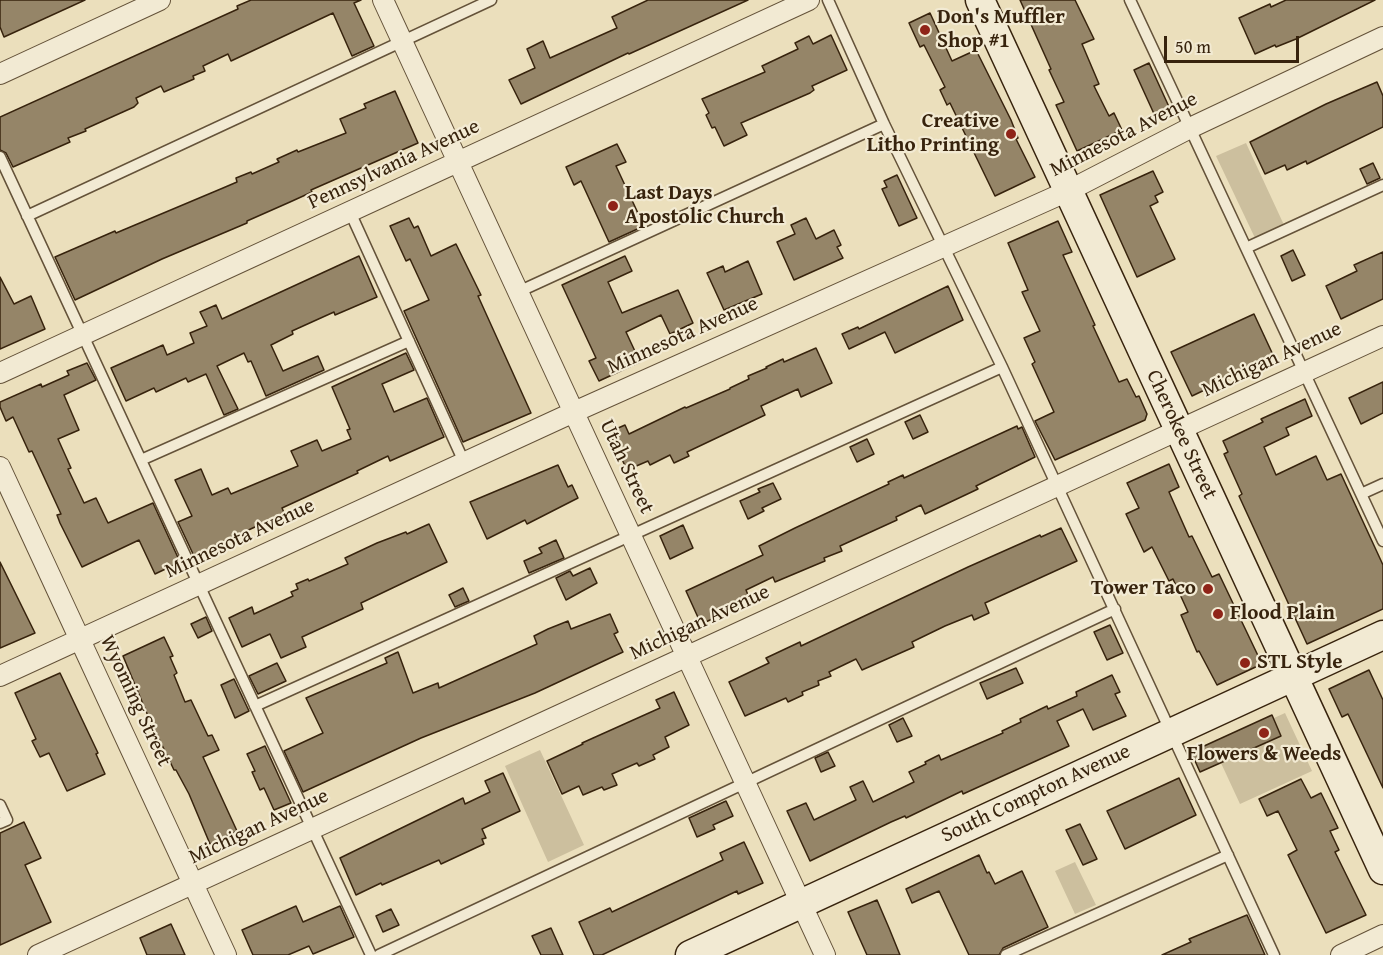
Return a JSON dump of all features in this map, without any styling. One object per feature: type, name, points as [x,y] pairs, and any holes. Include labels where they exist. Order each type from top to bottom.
[{"type":"street","points":[[0,74],[160,0]]},
{"type":"street","name":"Utah Street","points":[[383,0],[825,955]]},
{"type":"street","name":"Pennsylvania Avenue","points":[[0,373],[809,0]]},
{"type":"street","name":"Cherokee Street","points":[[980,0],[1383,870]]},
{"type":"street","name":"Minnesota Avenue","points":[[0,676],[574,412],[1068,191],[1190,128],[1383,37]]},
{"type":"street","name":"Michigan Avenue","points":[[38,955],[1383,336]]},
{"type":"street","name":"Wyoming Street","points":[[0,467],[226,955]]},
{"type":"street","name":"South Compton Avenue","points":[[690,955],[1383,635]]},
{"type":"street","points":[[1341,955],[1383,935]]},
{"type":"lane","points":[[27,216],[491,0]]},
{"type":"lane","points":[[828,0],[884,124],[944,245],[1115,609],[1274,955]]},
{"type":"lane","points":[[1132,1],[1180,111],[1383,541]]},
{"type":"lane","points":[[518,292],[884,124]]},
{"type":"lane","points":[[0,157],[371,955]]},
{"type":"lane","points":[[1246,248],[1383,185]]},
{"type":"lane","points":[[350,212],[464,462]]},
{"type":"lane","points":[[141,460],[409,341]]},
{"type":"lane","points":[[255,706],[1002,368]]},
{"type":"lane","points":[[1361,494],[1383,484]]},
{"type":"lane","points":[[379,955],[1115,609]]},
{"type":"lane","points":[[0,805],[7,820],[0,823]]},
{"type":"lane","points":[[1006,955],[1228,855]]},
{"type":"shaded area","points":[[1246,143],[1284,225],[1255,238],[1216,156]]},
{"type":"shaded area","points":[[1285,713],[1312,771],[1240,804],[1221,763],[1281,736],[1274,718]]},
{"type":"shaded area","points":[[540,750],[584,845],[548,862],[505,766]]},
{"type":"shaded area","points":[[1075,862],[1096,905],[1075,914],[1055,871]]},
{"type":"building","points":[[0,0],[85,0],[4,37],[0,27]]},
{"type":"building","points":[[251,0],[361,0],[354,3],[374,46],[352,56],[333,13],[231,61],[228,54],[203,66],[205,71],[193,76],[194,79],[164,92],[161,86],[136,98],[138,103],[134,107],[68,138],[70,142],[13,167],[6,153],[0,150],[0,117],[238,9],[237,6]]},
{"type":"building","points":[[648,0],[748,0],[521,104],[509,80],[535,68],[527,49],[543,41],[550,58],[617,28],[612,17]]},
{"type":"building","points":[[1020,0],[1075,0],[1094,39],[1082,44],[1099,84],[1094,86],[1109,116],[1114,113],[1122,130],[1077,151],[1056,105],[1064,102]]},
{"type":"building","points":[[1286,0],[1375,0],[1296,39],[1255,54],[1239,18],[1270,4],[1271,7]]},
{"type":"building","points":[[930,13],[952,61],[976,50],[1011,120],[1018,138],[1016,139],[1035,177],[995,196],[950,103],[947,105],[940,90],[945,87],[924,45],[920,47],[909,23]]},
{"type":"building","points":[[831,35],[847,70],[812,86],[814,90],[810,93],[741,123],[747,135],[724,146],[715,127],[712,128],[706,115],[709,113],[702,99],[765,72],[762,66],[798,49],[795,43],[809,36],[813,44]]},
{"type":"building","points":[[1149,63],[1170,109],[1155,116],[1134,70]]},
{"type":"building","points":[[1377,82],[1383,96],[1383,127],[1307,164],[1306,161],[1287,170],[1285,165],[1265,174],[1250,142],[1326,104]]},
{"type":"building","points":[[395,91],[418,143],[75,300],[55,257],[237,182],[236,178],[251,172],[252,174],[279,162],[277,159],[297,150],[298,152],[346,133],[340,119],[366,108],[364,104]]},
{"type":"building","name":"Last Days Apostolic Church","points":[[617,144],[626,162],[616,166],[644,226],[609,242],[581,181],[574,185],[566,167]]},
{"type":"building","points":[[1373,163],[1380,178],[1367,184],[1360,169]]},
{"type":"building","points":[[1153,171],[1163,192],[1155,196],[1158,202],[1150,206],[1175,259],[1137,277],[1100,195]]},
{"type":"building","points":[[897,175],[917,218],[899,226],[882,189],[887,187],[884,181]]},
{"type":"building","points":[[409,218],[414,228],[418,226],[431,256],[456,244],[481,295],[478,296],[531,413],[463,442],[404,311],[429,300],[410,259],[406,261],[390,226]]},
{"type":"building","points":[[806,218],[816,239],[834,230],[841,245],[837,247],[843,258],[794,280],[777,242],[795,234],[791,225]]},
{"type":"building","points":[[1058,221],[1072,252],[1063,255],[1095,325],[1093,326],[1119,382],[1127,379],[1136,397],[1139,396],[1147,414],[1145,420],[1055,460],[1035,421],[1054,412],[1032,364],[1035,362],[1024,338],[1040,331],[1022,292],[1028,290],[1008,243]]},
{"type":"building","points":[[1293,250],[1305,275],[1292,281],[1281,256]]},
{"type":"building","points":[[1383,252],[1383,299],[1341,319],[1326,286],[1357,271],[1354,265]]},
{"type":"building","points":[[359,256],[377,297],[335,315],[334,312],[292,331],[293,334],[271,345],[283,371],[318,356],[324,370],[266,396],[251,361],[248,362],[244,353],[217,366],[238,409],[224,415],[206,374],[188,382],[186,378],[156,392],[154,388],[126,401],[111,368],[163,345],[167,355],[194,343],[190,333],[207,326],[200,312],[216,305],[222,319]]},
{"type":"building","points":[[625,256],[632,271],[608,282],[622,313],[678,290],[693,323],[670,334],[661,315],[626,332],[640,362],[599,381],[589,361],[596,358],[562,285]]},
{"type":"building","points":[[748,261],[762,294],[724,310],[707,273],[723,266],[725,272]]},
{"type":"building","points":[[0,277],[14,304],[31,296],[45,329],[0,349]]},
{"type":"building","points":[[948,286],[963,320],[895,353],[885,332],[849,349],[842,334],[858,327],[859,329]]},
{"type":"building","points":[[1254,314],[1274,357],[1192,396],[1171,352]]},
{"type":"building","points":[[816,348],[832,383],[801,397],[798,389],[761,406],[765,415],[687,452],[689,456],[674,463],[670,455],[650,465],[648,461],[627,470],[609,432],[625,425],[629,434],[685,407],[730,389],[749,379],[748,376],[783,359],[784,362]]},
{"type":"building","points":[[406,353],[414,370],[382,384],[394,412],[427,398],[444,437],[390,461],[388,456],[357,471],[358,473],[282,508],[285,515],[210,548],[212,553],[199,559],[197,555],[194,556],[178,522],[192,516],[175,480],[201,469],[212,495],[228,488],[231,494],[298,466],[291,451],[317,440],[322,451],[351,439],[347,430],[350,429],[332,387]]},
{"type":"building","points":[[87,363],[96,380],[64,395],[79,430],[58,439],[71,468],[68,469],[84,503],[96,498],[108,523],[153,503],[180,562],[155,574],[139,540],[82,567],[60,523],[57,515],[61,514],[32,451],[29,452],[13,417],[6,421],[0,407],[0,402],[41,384],[42,387],[69,375],[67,371]]},
{"type":"building","points":[[1383,382],[1383,413],[1361,424],[1349,398]]},
{"type":"building","points":[[1305,399],[1312,416],[1286,428],[1289,435],[1264,447],[1276,475],[1316,456],[1327,480],[1341,474],[1383,565],[1383,609],[1307,644],[1239,496],[1242,494],[1224,454],[1228,452],[1223,441],[1263,422],[1261,419]]},
{"type":"building","points":[[920,415],[928,432],[913,439],[905,422]]},
{"type":"building","points":[[1017,426],[1018,429],[1022,427],[1035,457],[976,486],[978,489],[925,514],[921,505],[896,517],[897,520],[840,546],[842,551],[824,558],[825,561],[775,582],[773,577],[746,590],[748,595],[723,607],[726,613],[701,624],[686,591],[763,555],[759,546],[795,528],[889,484],[888,482],[903,475],[904,478]]},
{"type":"building","points":[[867,439],[874,454],[857,462],[850,447]]},
{"type":"building","points":[[1169,464],[1179,487],[1169,492],[1189,537],[1192,536],[1212,577],[1219,574],[1262,664],[1217,685],[1199,651],[1197,652],[1181,615],[1188,612],[1173,579],[1169,581],[1152,547],[1144,552],[1126,514],[1139,508],[1127,483]]},
{"type":"building","points":[[558,465],[568,487],[572,485],[578,498],[527,524],[525,520],[487,539],[470,502]]},
{"type":"building","points":[[773,483],[781,499],[762,508],[764,511],[748,519],[740,501],[760,492],[758,489]]},
{"type":"building","points":[[429,524],[447,562],[361,603],[363,609],[302,637],[306,647],[281,658],[270,634],[242,647],[229,618],[252,607],[254,614],[293,596],[291,592],[298,589],[296,584],[308,579],[309,581],[348,564],[345,558],[377,543],[406,532],[407,534]]},
{"type":"building","points":[[683,525],[693,548],[670,559],[660,536]]},
{"type":"building","points":[[1061,528],[1077,561],[985,603],[989,613],[974,620],[972,615],[945,626],[912,642],[914,647],[862,670],[856,659],[829,672],[831,676],[818,681],[819,685],[802,692],[803,695],[788,702],[786,698],[745,716],[729,682],[769,663],[766,658],[800,642],[801,646],[968,567]]},
{"type":"building","points":[[556,540],[564,558],[529,573],[524,561],[542,553],[539,548]]},
{"type":"building","points":[[0,562],[35,633],[0,648]]},
{"type":"building","points":[[590,568],[597,583],[566,600],[556,578],[570,571],[573,576]]},
{"type":"building","points":[[463,588],[469,601],[455,607],[449,595]]},
{"type":"building","points":[[610,614],[618,632],[614,634],[623,652],[535,693],[421,738],[303,792],[284,751],[323,733],[306,698],[387,663],[385,658],[398,652],[413,693],[438,683],[439,688],[537,644],[534,636],[548,629],[568,621],[571,629]]},
{"type":"building","points":[[206,617],[212,631],[198,638],[191,624]]},
{"type":"building","points":[[1110,625],[1123,653],[1107,660],[1094,632]]},
{"type":"building","points":[[164,637],[173,656],[170,657],[177,673],[174,675],[185,702],[191,700],[208,736],[212,735],[219,750],[203,757],[237,831],[210,844],[189,794],[174,770],[148,716],[123,656]]},
{"type":"building","points":[[277,663],[286,681],[258,694],[249,676]]},
{"type":"building","points":[[1016,668],[1023,683],[987,699],[980,683]]},
{"type":"building","points":[[1369,670],[1383,700],[1383,788],[1348,714],[1342,717],[1329,689]]},
{"type":"building","points":[[60,673],[98,753],[96,754],[105,774],[67,791],[49,753],[40,757],[32,741],[36,739],[15,693]]},
{"type":"building","points":[[1112,675],[1120,692],[1115,694],[1126,716],[1093,730],[1083,709],[1057,721],[1069,746],[963,794],[962,791],[906,818],[905,816],[891,822],[810,861],[787,811],[806,803],[814,820],[856,800],[850,787],[863,781],[873,802],[914,782],[909,772],[926,764],[925,762],[939,755],[941,760],[1003,733],[1002,731],[1021,722],[1020,719],[1047,706],[1048,709],[1077,696],[1076,692]]},
{"type":"building","points":[[234,679],[249,711],[235,718],[221,685]]},
{"type":"building","points":[[674,692],[689,725],[665,737],[669,747],[653,755],[655,759],[639,766],[637,763],[612,774],[617,785],[604,790],[602,787],[583,795],[579,786],[562,794],[547,761],[660,708],[656,700]]},
{"type":"building","points":[[1272,715],[1281,736],[1200,772],[1191,752]]},
{"type":"building","points":[[903,718],[912,736],[897,742],[889,725]]},
{"type":"building","points":[[265,746],[291,803],[274,810],[264,788],[260,790],[247,754]]},
{"type":"building","points":[[828,752],[835,766],[821,772],[815,758]]},
{"type":"building","points":[[503,773],[520,811],[482,829],[486,838],[482,839],[484,844],[441,864],[439,860],[356,895],[340,858],[463,798],[465,804],[490,792],[485,781]]},
{"type":"building","points":[[1179,778],[1196,815],[1125,849],[1107,811]]},
{"type":"building","points":[[1301,779],[1311,798],[1321,793],[1338,828],[1330,831],[1339,850],[1335,852],[1366,915],[1326,933],[1288,855],[1297,850],[1278,811],[1267,816],[1259,799]]},
{"type":"building","points":[[726,801],[733,816],[713,825],[715,829],[697,837],[689,818]]},
{"type":"building","points":[[24,822],[41,858],[25,865],[51,922],[0,945],[0,833]]},
{"type":"building","points":[[1080,824],[1097,859],[1083,865],[1066,830]]},
{"type":"building","points":[[744,842],[763,883],[738,894],[737,891],[602,955],[594,955],[579,922],[610,908],[612,912],[723,860],[720,853]]},
{"type":"building","points":[[979,855],[995,884],[1022,871],[1048,927],[1003,948],[999,955],[969,955],[939,891],[912,903],[906,889]]},
{"type":"building","points":[[877,900],[900,955],[867,955],[848,912]]},
{"type":"building","points":[[296,906],[303,922],[340,906],[354,937],[313,954],[309,946],[288,955],[253,955],[242,930]]},
{"type":"building","points":[[391,909],[399,925],[383,932],[376,916]]},
{"type":"building","points":[[1247,915],[1265,955],[1162,955],[1191,942],[1189,939]]},
{"type":"building","points":[[171,924],[185,955],[147,955],[140,938]]},
{"type":"building","points":[[551,928],[563,955],[541,955],[532,936]]},
{"type":"place","name":"Don's Muffler Shop #1","points":[[925,30]]},
{"type":"place","name":"Creative Litho Printing","points":[[1011,134]]},
{"type":"place","name":"Last Days Apostolic Church","points":[[613,206]]},
{"type":"place","name":"Tower Taco","points":[[1208,589]]},
{"type":"place","name":"Flood Plain","points":[[1218,614]]},
{"type":"place","name":"STL Style","points":[[1245,663]]},
{"type":"place","name":"Flowers & Weeds","points":[[1264,733]]}]
